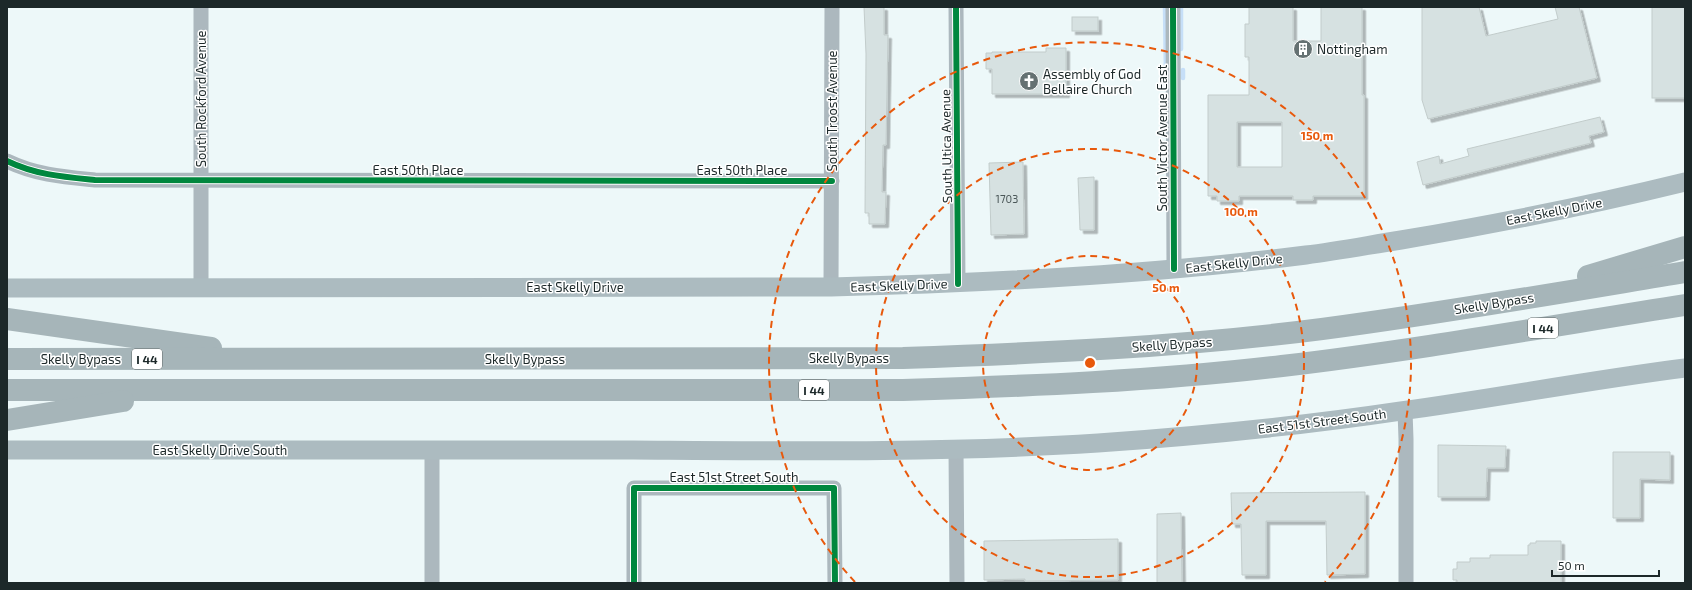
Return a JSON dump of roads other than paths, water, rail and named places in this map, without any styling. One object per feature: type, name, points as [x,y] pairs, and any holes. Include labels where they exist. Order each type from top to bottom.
[{"type":"highway","points":[[1510,300],[1685,247]]},
{"type":"highway","name":"Skelly Bypass","points":[[7,359],[903,358],[1026,354],[1181,344],[1263,336],[1376,321],[1685,272]]},
{"type":"highway","name":"I 44","points":[[7,390],[903,390],[1019,387],[1187,375],[1281,366],[1442,344],[1685,305]]},
{"type":"highway","points":[[1645,311],[1685,313]]},
{"type":"highway","points":[[7,319],[287,359]]},
{"type":"highway","points":[[7,420],[183,390]]},
{"type":"main road","name":"East Skelly Drive","points":[[201,287],[831,287],[958,284],[1062,278],[1174,269],[1308,255],[1561,211],[1685,182]]},
{"type":"main road","points":[[7,288],[201,287]]},
{"type":"main road","name":"East 51st Street South","points":[[956,449],[1035,447],[1156,439],[1256,429],[1405,411],[1615,376],[1685,368]]},
{"type":"main road","points":[[432,450],[956,449]]},
{"type":"main road","name":"East Skelly Drive South","points":[[7,450],[432,450]]},
{"type":"street","name":"South Rockford Avenue","points":[[201,7],[201,287]]},
{"type":"street","name":"South Troost Avenue","points":[[831,287],[832,7]]},
{"type":"street","name":"South Utica Avenue","points":[[956,7],[958,284]]},
{"type":"street","name":"South Victor Avenue East","points":[[1173,7],[1174,269]]},
{"type":"street","name":"East 50th Place","points":[[7,161],[22,168],[56,177],[95,180],[832,181]]},
{"type":"street","points":[[1405,411],[1406,583]]},
{"type":"street","points":[[956,449],[957,583]]},
{"type":"street","points":[[432,450],[432,583]]},
{"type":"street","name":"East 51st Street South","points":[[634,583],[634,488],[834,488],[835,583]]},
{"type":"waterway","points":[[1165,7],[1166,77]]},
{"type":"waterway","points":[[1181,7],[1181,49]]},
{"type":"waterway","points":[[1183,70],[1183,78]]},
{"type":"place","name":"Nottingham","points":[[1303,49]]},
{"type":"place","name":"Assembly of God Bellaire Church","points":[[1029,81]]}]
